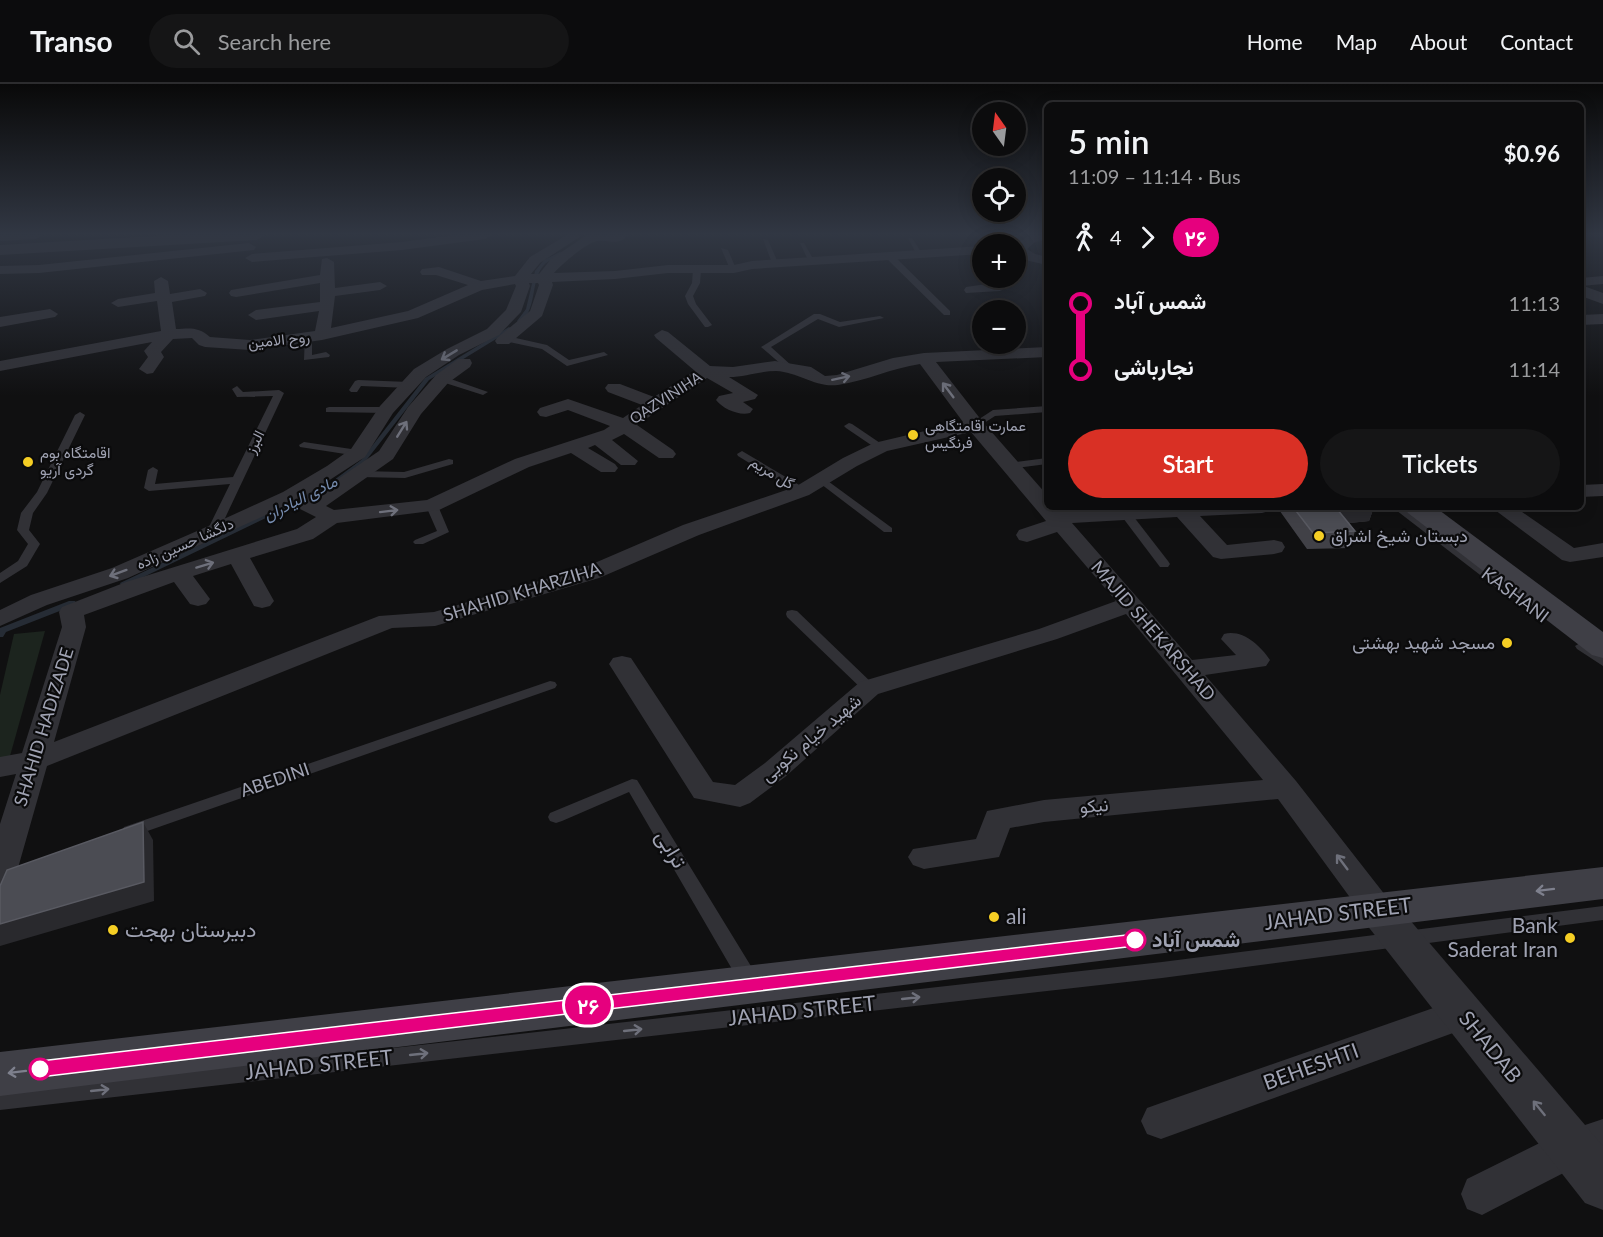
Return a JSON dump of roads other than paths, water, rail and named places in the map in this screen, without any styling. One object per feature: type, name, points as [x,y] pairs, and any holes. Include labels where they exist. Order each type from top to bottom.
[{"type":"main road","points":[[1422,510],[1603,648]]},
{"type":"main road","name":"JAHAD STREET","points":[[0,1074],[753,986],[1388,924],[1603,883]]},
{"type":"street","points":[[256,315],[330,289]]},
{"type":"street","points":[[237,293],[343,289]]},
{"type":"street","name":"روح الامین","points":[[0,366],[169,334],[196,333],[205,342],[250,345],[315,336],[413,315],[472,289]]},
{"type":"street","name":"دلگشا حسین زاده","points":[[39,600],[120,573],[212,533],[290,496],[358,453],[387,410],[420,373],[453,352],[493,332],[513,312],[522,289]]},
{"type":"street","name":"دلگشا حسین زاده","points":[[71,612],[134,587],[305,534],[321,512],[360,474],[386,455],[414,411],[442,379],[474,356],[507,339],[537,313],[545,289]]},
{"type":"street","points":[[971,290],[988,289]]},
{"type":"street","points":[[315,336],[327,290]]},
{"type":"street","points":[[1584,291],[1603,300]]},
{"type":"street","points":[[118,303],[163,292],[200,293]]},
{"type":"street","points":[[147,369],[156,357],[152,351],[169,334],[163,292]]},
{"type":"street","points":[[0,322],[50,314]]},
{"type":"street","points":[[1584,320],[1603,319]]},
{"type":"street","points":[[662,335],[706,371],[749,395],[725,400],[744,409]]},
{"type":"street","name":"QAZVINIHA","points":[[321,512],[432,506],[522,463],[611,434],[706,371],[733,372],[775,366],[805,371],[822,381],[839,380],[893,363],[924,358],[1044,352]]},
{"type":"street","name":"MAJID SHEKARSHAD","points":[[924,358],[975,425],[1044,506]]},
{"type":"street","points":[[614,388],[655,404]]},
{"type":"street","points":[[546,412],[568,405],[624,424],[666,454]]},
{"type":"street","name":"SHAHID KHARZIHA","points":[[0,767],[33,760],[388,621],[435,619],[591,573],[691,530],[812,485],[881,447],[975,425]]},
{"type":"street","points":[[597,438],[628,461]]},
{"type":"street","points":[[572,446],[608,468]]},
{"type":"street","points":[[290,496],[321,512]]},
{"type":"street","name":"MAJID SHEKARSHAD","points":[[1047,510],[1131,604],[1286,788],[1388,924]]},
{"type":"street","points":[[1027,535],[1056,520],[1192,510]]},
{"type":"street","points":[[1505,510],[1570,555],[1603,550]]},
{"type":"street","points":[[1183,511],[1221,552],[1274,547]]},
{"type":"street","points":[[237,555],[262,601]]},
{"type":"street","points":[[179,573],[198,599]]},
{"type":"street","points":[[0,620],[39,600]]},
{"type":"street","points":[[0,606],[39,600],[71,612]]},
{"type":"street","name":"شهید خیام نکویی","points":[[621,664],[704,791],[740,796],[775,770],[868,688],[1048,634],[1131,604]]},
{"type":"street","name":"SHAHID HADIZADE","points":[[8,873],[33,760],[74,627],[71,612]]},
{"type":"street","points":[[1185,669],[1257,660],[1233,639]]},
{"type":"street","name":"نیکو","points":[[924,857],[988,849],[998,819],[1044,811],[1286,788]]},
{"type":"street","name":"SHADAB","points":[[1388,924],[1462,1014],[1588,1143],[1603,1185]]},
{"type":"street","name":"BEHESHTI","points":[[1161,1121],[1462,1014]]},
{"type":"street","points":[[1482,1194],[1588,1143]]},
{"type":"lane","points":[[693,289],[689,296],[692,304],[708,325]]},
{"type":"lane","points":[[922,289],[947,313]]},
{"type":"lane","points":[[789,368],[765,347],[817,316],[839,325],[880,318]]},
{"type":"lane","points":[[315,336],[307,358],[326,355]]},
{"type":"lane","points":[[507,339],[527,345],[544,346],[567,363],[604,355]]},
{"type":"lane","points":[[442,379],[483,392]]},
{"type":"lane","points":[[354,390],[358,383],[409,385]]},
{"type":"lane","name":"البرز","points":[[212,533],[279,393],[240,395],[237,389]]},
{"type":"lane","points":[[975,425],[993,413],[1044,409]]},
{"type":"lane","points":[[329,410],[387,410]]},
{"type":"lane","points":[[0,579],[23,563],[34,544],[23,530],[27,513],[42,494],[81,415]]},
{"type":"lane","points":[[849,426],[881,447]]},
{"type":"lane","points":[[304,446],[358,453]]},
{"type":"lane","name":"گل مریم","points":[[742,454],[812,485],[888,530]]},
{"type":"lane","points":[[1009,466],[1044,461]]},
{"type":"lane","points":[[360,474],[405,475],[449,462]]},
{"type":"lane","points":[[153,470],[149,488],[237,480]]},
{"type":"lane","points":[[419,542],[443,532],[432,506]]},
{"type":"lane","name":"KASHANI","points":[[1402,510],[1603,662]]},
{"type":"lane","points":[[1126,514],[1164,564]]},
{"type":"lane","points":[[792,614],[868,688]]},
{"type":"lane","name":"ABEDINI","points":[[112,837],[550,685]]},
{"type":"lane","name":"ترابی","points":[[556,817],[632,784],[753,986]]},
{"type":"lane","name":"JAHAD STREET","points":[[0,1101],[1162,970],[1388,924],[1603,913]]},
{"type":"waterway","name":"مادی الیادران","points":[[520,321],[528,309],[533,289]]},
{"type":"waterway","name":"مادی الیادران","points":[[124,583],[332,484],[363,461],[427,379],[509,329]]},
{"type":"waterway","name":"مادی الیادران","points":[[0,635],[3,630],[72,603]]},
{"type":"place","name":"عمارت اقامتگاهی فرنگیس","points":[[913,435]]},
{"type":"place","name":"اقامتگاه بوم گردی آریو","points":[[28,462]]},
{"type":"place","name":"دبستان شیخ اشراق","points":[[1319,536]]},
{"type":"place","name":"مسجد شهید بهشتی","points":[[1507,643]]},
{"type":"place","name":"ali","points":[[994,917]]},
{"type":"place","name":"دبیرستان بهجت","points":[[113,930]]},
{"type":"place","name":"Bank Saderat Iran","points":[[1570,938]]},
{"type":"place","name":"شمس آباد","points":[[1135,940]]}]
